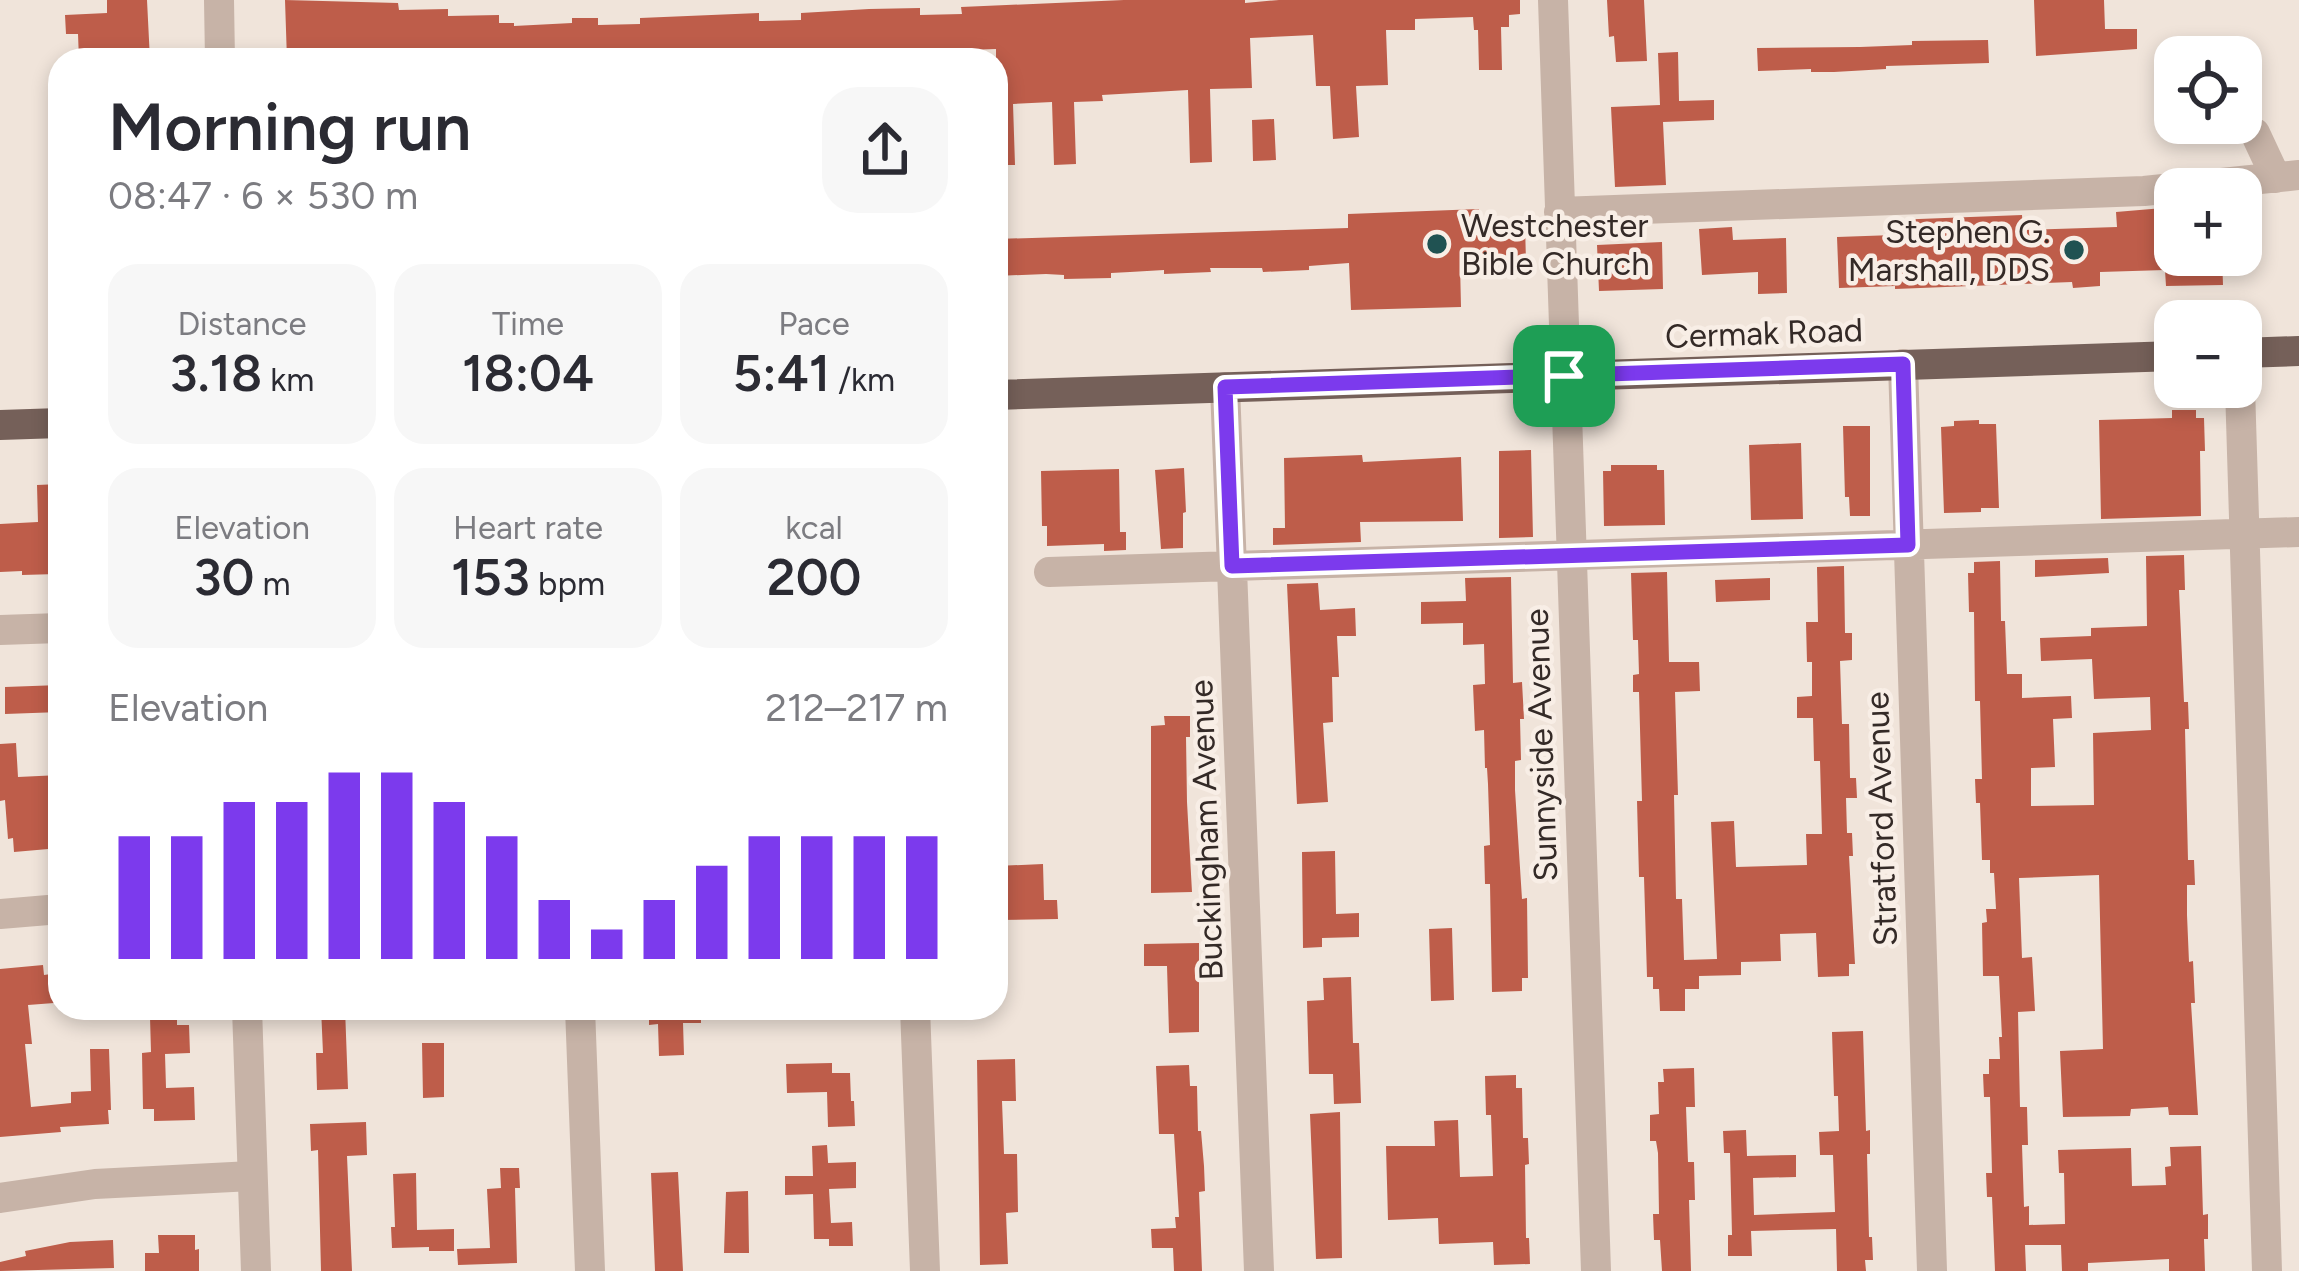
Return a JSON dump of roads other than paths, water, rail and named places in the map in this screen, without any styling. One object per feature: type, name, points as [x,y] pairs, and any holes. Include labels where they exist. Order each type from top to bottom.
[{"type":"main road","points":[[2262,352],[2299,351]]},
{"type":"main road","name":"Cermak Road","points":[[1008,394],[2154,357]]},
{"type":"main road","points":[[0,425],[48,423]]},
{"type":"street","points":[[219,0],[220,48]]},
{"type":"street","name":"Sunnyside Avenue","points":[[1552,0],[1596,1271]]},
{"type":"street","points":[[2262,143],[2288,177]]},
{"type":"street","points":[[1559,212],[2144,191],[2288,177]]},
{"type":"street","name":"Stratford Avenue","points":[[1903,364],[1932,1271]]},
{"type":"street","name":"Buckingham Avenue","points":[[1225,387],[1259,1271]]},
{"type":"street","points":[[2241,408],[2267,1271]]},
{"type":"street","points":[[1049,572],[2299,532]]},
{"type":"street","points":[[0,630],[48,628]]},
{"type":"street","points":[[0,914],[48,910]]},
{"type":"street","points":[[247,1020],[256,1271]]},
{"type":"street","points":[[580,1020],[590,1271]]},
{"type":"street","points":[[915,1020],[925,1271]]},
{"type":"street","points":[[0,1198],[95,1184],[252,1176]]},
{"type":"place","name":"Westchester Bible Church","points":[[1437,244]]},
{"type":"place","name":"Stephen G. Marshall, DDS","points":[[2074,250]]}]
